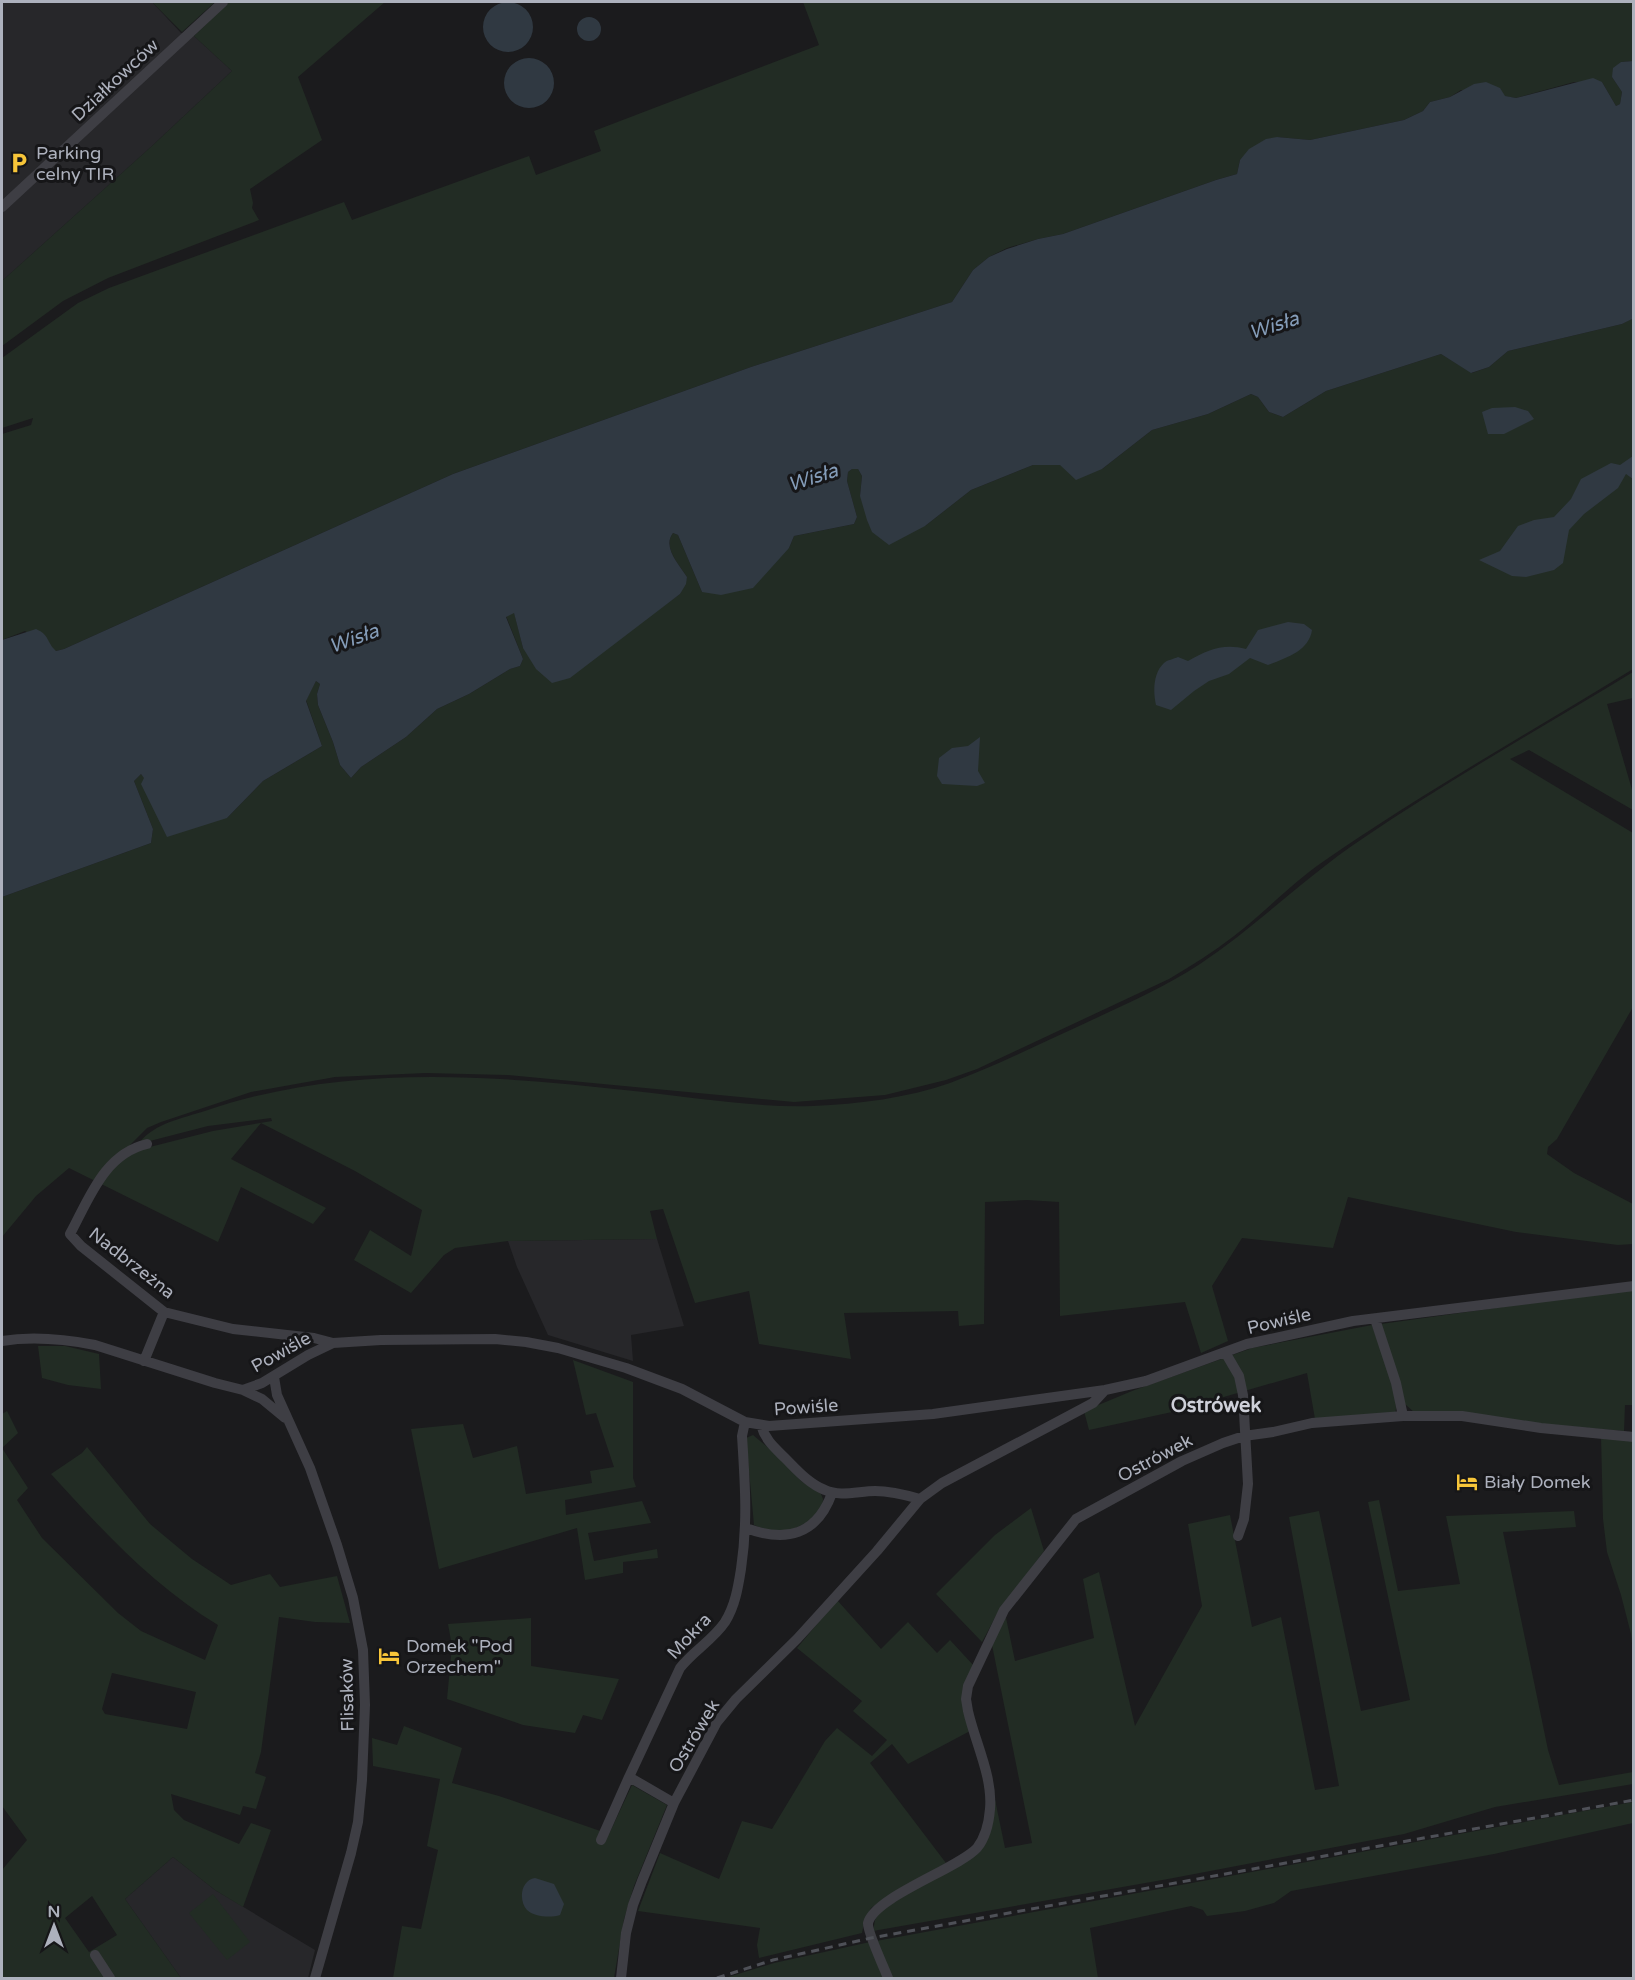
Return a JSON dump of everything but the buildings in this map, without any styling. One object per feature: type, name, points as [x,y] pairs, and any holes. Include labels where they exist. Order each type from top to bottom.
[{"type":"street","name":"Działkowców","points":[[2,207],[223,2]]},
{"type":"street","name":"Nadbrzeżna","points":[[147,1144],[122,1155],[109,1166],[99,1180],[70,1234],[81,1246],[164,1312],[233,1329],[314,1338],[333,1343]]},
{"type":"street","name":"Powiśle","points":[[2,1341],[30,1338],[75,1341],[214,1383],[243,1389],[274,1377],[308,1355],[333,1343],[381,1340],[526,1341],[592,1357],[655,1378],[682,1389],[745,1422],[761,1425],[905,1417],[1105,1390],[1146,1381],[1225,1352],[1274,1338],[1353,1321],[1634,1286]]},
{"type":"street","points":[[144,1361],[164,1312]]},
{"type":"street","points":[[1375,1318],[1396,1383],[1403,1416]]},
{"type":"street","points":[[1225,1352],[1239,1376],[1242,1387],[1244,1436],[1248,1464],[1247,1501],[1238,1536]]},
{"type":"street","name":"Flisaków","points":[[274,1377],[277,1395],[310,1467],[337,1545],[358,1624],[365,1678],[362,1780],[358,1822],[315,1978]]},
{"type":"street","name":"Flisaków","points":[[243,1389],[262,1399],[287,1419]]},
{"type":"street","name":"Ostrówek","points":[[621,1978],[633,1905],[674,1803],[717,1722],[736,1699],[797,1639],[878,1551],[920,1499],[942,1483],[1093,1403],[1105,1390]]},
{"type":"street","name":"Ostrówek","points":[[888,1978],[869,1931],[868,1922],[873,1913],[923,1879],[976,1849],[982,1839],[990,1807],[986,1776],[972,1730],[966,1699],[968,1686],[1004,1610],[1076,1519],[1182,1461],[1223,1443],[1244,1436],[1312,1423],[1403,1416],[1461,1416],[1541,1428],[1634,1437]]},
{"type":"street","name":"Mokra","points":[[601,1840],[680,1668],[689,1656],[712,1637],[732,1609],[738,1591],[746,1528],[742,1436],[745,1422]]},
{"type":"street","points":[[761,1425],[765,1437],[815,1486],[832,1493],[876,1491],[903,1494],[920,1499]]},
{"type":"street","points":[[746,1528],[761,1534],[777,1536],[789,1536],[802,1532],[822,1514],[832,1493]]},
{"type":"street","points":[[629,1777],[674,1803]]},
{"type":"street","points":[[95,1955],[110,1978]]},
{"type":"shaded area","points":[[2,2],[152,2],[181,33],[194,36],[232,71],[2,281]]},
{"type":"shaded area","points":[[152,2],[215,2],[182,32]]},
{"type":"shaded area","points":[[229,2],[385,2],[298,77],[322,140],[250,189],[252,208],[259,220],[108,278],[63,301],[2,346],[2,281],[232,71],[194,36]]},
{"type":"shaded area","points":[[803,2],[1633,2],[1633,61],[1621,62],[1612,77],[1622,92],[1620,104],[1616,106],[1602,82],[1574,82],[1516,98],[1461,90],[1450,97],[1430,102],[1423,111],[1404,120],[1310,140],[1277,137],[1240,160],[1237,174],[1063,234],[1007,248],[989,257],[973,270],[952,302],[751,367],[453,474],[64,649],[56,651],[25,631],[2,640],[2,434],[31,425],[33,418],[2,428],[2,358],[78,303],[109,288],[344,202],[352,220],[529,156],[536,175],[601,151],[594,131],[819,45]]},
{"type":"shaded area","points":[[1633,318],[1633,669],[1362,836],[1312,870],[1226,942],[1169,979],[977,1069],[946,1080],[885,1095],[794,1102],[507,1075],[426,1073],[335,1077],[251,1092],[147,1128],[130,1145],[138,1150],[213,1131],[272,1121],[271,1118],[208,1126],[140,1142],[153,1130],[170,1122],[257,1096],[311,1085],[364,1079],[418,1077],[526,1081],[746,1104],[791,1106],[865,1102],[950,1083],[1014,1056],[1186,973],[1241,934],[1362,839],[1463,774],[1633,672],[1633,698],[1607,704],[1633,793],[1633,810],[1529,750],[1510,759],[1633,833],[1633,1007],[1557,1139],[1548,1147],[1547,1154],[1574,1173],[1633,1204],[1633,1244],[1618,1245],[1516,1232],[1348,1197],[1333,1248],[1242,1238],[1212,1286],[1228,1341],[1201,1353],[1185,1302],[1060,1316],[1059,1202],[1027,1200],[985,1202],[984,1324],[959,1326],[958,1311],[844,1313],[851,1359],[759,1344],[749,1291],[695,1303],[663,1209],[650,1211],[657,1239],[508,1241],[455,1248],[444,1255],[411,1293],[354,1260],[370,1230],[411,1256],[422,1210],[355,1171],[261,1123],[231,1159],[326,1208],[313,1224],[241,1187],[218,1242],[69,1168],[36,1196],[2,1237],[2,897],[151,843],[153,829],[134,781],[141,774],[227,818],[263,781],[322,746],[306,700],[316,681],[320,684],[317,694],[318,705],[340,765],[351,778],[361,767],[406,737],[437,709],[469,694],[510,669],[520,666],[523,659],[506,616],[514,612],[523,648],[641,622],[680,594],[687,577],[670,550],[670,538],[673,533],[678,535],[702,592],[789,548],[794,536],[854,524],[857,517],[847,481],[848,472],[852,469],[858,469],[862,476],[860,496],[925,526],[971,490],[1033,465],[1102,469],[1152,430],[1208,414],[1251,394],[1258,397],[1269,412],[1283,417],[1326,391],[1441,354],[1472,373],[1489,367],[1508,351],[1622,324]]},
{"type":"shaded area","points":[[657,1239],[684,1326],[631,1335],[633,1361],[548,1335],[517,1267],[508,1241]]},
{"type":"shaded area","points":[[1633,1289],[1633,1405],[1625,1405],[1624,1431],[1415,1413],[1405,1404],[1381,1324]]},
{"type":"shaded area","points":[[1372,1325],[1392,1384],[1395,1413],[1315,1419],[1307,1373],[1172,1412],[1089,1430],[1084,1411],[1132,1391],[1252,1348]]},
{"type":"shaded area","points":[[38,1346],[65,1346],[99,1354],[101,1389],[68,1385],[42,1378]]},
{"type":"shaded area","points":[[573,1360],[633,1382],[633,1478],[636,1487],[565,1500],[566,1515],[642,1501],[651,1523],[588,1533],[594,1561],[657,1549],[658,1558],[623,1562],[623,1573],[585,1580],[577,1528],[439,1569],[411,1429],[463,1424],[473,1458],[517,1446],[526,1494],[592,1483],[590,1471],[614,1467],[596,1413],[586,1415]]},
{"type":"shaded area","points":[[7,1411],[18,1433],[2,1448],[2,1414]]},
{"type":"shaded area","points":[[753,1435],[777,1455],[801,1481],[821,1494],[822,1510],[798,1527],[791,1530],[774,1531],[754,1525],[746,1438]]},
{"type":"shaded area","points":[[1601,1436],[1633,1440],[1633,1653],[1631,1634],[1621,1595],[1607,1552],[1603,1519]]},
{"type":"shaded area","points":[[87,1447],[150,1524],[192,1559],[231,1585],[270,1574],[280,1587],[337,1576],[350,1623],[315,1622],[279,1617],[261,1752],[255,1773],[266,1777],[256,1809],[243,1806],[240,1815],[171,1794],[174,1810],[184,1820],[239,1844],[251,1823],[271,1830],[243,1907],[215,1890],[173,1857],[125,1899],[181,1978],[2,1978],[2,1870],[27,1840],[2,1806],[2,1448],[28,1488],[17,1500],[42,1538],[118,1613],[141,1631],[205,1660],[218,1625],[194,1610],[150,1575],[109,1536],[51,1474],[82,1453]],"holes":[[[112,1673],[196,1692],[187,1729],[105,1714],[102,1709]],[[92,1896],[117,1935],[89,1952],[65,1918]]]},
{"type":"shaded area","points":[[1379,1500],[1398,1591],[1460,1584],[1446,1516],[1574,1511],[1576,1527],[1503,1532],[1548,1750],[1559,1785],[1633,1772],[1633,1784],[1495,1807],[1404,1834],[1168,1879],[873,1931],[879,1912],[983,1846],[993,1790],[1005,1848],[1032,1843],[991,1640],[1005,1613],[1015,1661],[1094,1638],[1083,1579],[1099,1572],[1135,1726],[1202,1606],[1188,1524],[1230,1515],[1252,1627],[1281,1617],[1315,1790],[1339,1786],[1289,1517],[1319,1511],[1361,1711],[1410,1700],[1368,1502]]},
{"type":"shaded area","points":[[1031,1508],[1044,1551],[997,1614],[982,1642],[936,1594],[995,1535]]},
{"type":"shaded area","points":[[837,1600],[881,1649],[908,1622],[937,1653],[950,1640],[974,1666],[964,1687],[970,1731],[908,1764],[892,1744],[870,1763],[946,1863],[871,1908],[862,1933],[759,1958],[757,1945],[760,1928],[638,1911],[660,1853],[719,1879],[742,1821],[772,1829],[825,1741],[837,1728],[872,1756],[887,1740],[853,1711],[862,1701],[797,1648]]},
{"type":"shaded area","points":[[531,1618],[531,1666],[619,1679],[602,1720],[583,1715],[575,1733],[523,1725],[447,1699],[452,1646],[448,1624]]},
{"type":"shaded area","points":[[404,1726],[462,1748],[452,1783],[499,1796],[609,1834],[632,1785],[667,1805],[634,1886],[624,1919],[614,1978],[393,1978],[402,1926],[421,1929],[438,1850],[427,1846],[440,1779],[373,1766],[372,1738],[397,1745]]},
{"type":"shaded area","points":[[1633,1802],[1633,1823],[1494,1854],[1291,1891],[1274,1903],[1245,1911],[1207,1916],[1203,1910],[1191,1906],[1090,1928],[1098,1978],[890,1978],[876,1941]]},
{"type":"shaded area","points":[[173,1857],[215,1890],[315,1950],[308,1978],[181,1978],[125,1899]]},
{"type":"shaded area","points":[[213,1894],[250,1942],[227,1960],[189,1913]]},
{"type":"shaded area","points":[[870,1942],[887,1978],[725,1978],[774,1963]]},
{"type":"water","points":[[508,2],[526,9],[533,27],[526,45],[508,52],[490,45],[483,27],[490,9]]},
{"type":"water","points":[[589,17],[598,20],[601,29],[598,38],[589,41],[580,38],[577,29],[580,20]]},
{"type":"water","points":[[529,58],[547,65],[554,83],[547,101],[529,108],[511,101],[504,83],[511,65]]},
{"type":"water","name":"Wisła","points":[[1633,61],[1634,318],[1622,324],[1508,351],[1489,367],[1471,373],[1441,354],[1326,391],[1283,417],[1269,412],[1258,397],[1251,394],[1208,414],[1152,430],[1102,469],[1076,480],[1060,465],[1033,465],[971,490],[925,526],[889,545],[872,532],[860,496],[862,476],[858,469],[852,469],[848,472],[847,481],[857,517],[854,524],[794,536],[789,548],[753,588],[721,595],[702,592],[678,535],[673,533],[670,538],[670,550],[687,577],[680,594],[570,678],[552,683],[536,669],[523,648],[514,613],[506,617],[523,659],[520,666],[510,669],[469,694],[437,709],[406,737],[361,767],[351,778],[340,765],[318,705],[317,694],[320,684],[316,681],[306,701],[322,746],[263,781],[227,818],[167,837],[141,784],[144,778],[141,774],[134,781],[153,829],[151,843],[2,897],[2,640],[36,629],[46,636],[56,651],[64,649],[453,474],[751,367],[952,302],[973,270],[989,257],[1007,249],[1063,234],[1237,174],[1240,160],[1249,149],[1266,139],[1277,137],[1310,140],[1404,120],[1423,111],[1430,102],[1450,97],[1474,84],[1486,82],[1500,88],[1505,96],[1516,98],[1593,78],[1602,82],[1616,106],[1620,104],[1622,92],[1612,77],[1613,68],[1621,62]]},
{"type":"water","points":[[1515,407],[1528,411],[1534,419],[1504,434],[1488,434],[1482,412],[1492,408]]},
{"type":"water","points":[[1633,456],[1633,479],[1626,474],[1618,488],[1584,514],[1569,530],[1563,563],[1554,570],[1526,577],[1512,576],[1479,560],[1500,551],[1518,526],[1534,520],[1554,517],[1571,499],[1581,479],[1611,463],[1620,465]]},
{"type":"water","points":[[1288,622],[1304,624],[1312,630],[1306,643],[1296,653],[1268,665],[1250,658],[1229,674],[1209,681],[1171,710],[1156,705],[1154,689],[1156,677],[1165,662],[1178,657],[1188,661],[1223,647],[1246,649],[1258,630]]},
{"type":"water","points":[[980,737],[978,771],[985,783],[977,786],[942,784],[937,776],[939,758],[952,748],[968,746]]},
{"type":"water","points":[[535,1878],[554,1884],[564,1904],[560,1915],[547,1917],[538,1915],[530,1912],[524,1906],[522,1891],[527,1882]]},
{"type":"railway","points":[[717,1978],[773,1960],[871,1938],[1634,1800]]},
{"type":"place","name":"Parking celny TIR","points":[[19,163]]},
{"type":"place","name":"Biały Domek","points":[[1467,1482]]},
{"type":"place","name":"Domek \"Pod Orzechem\"","points":[[389,1656]]},
{"type":"district","name":"Ostrówek","points":[[1216,1406]]}]
